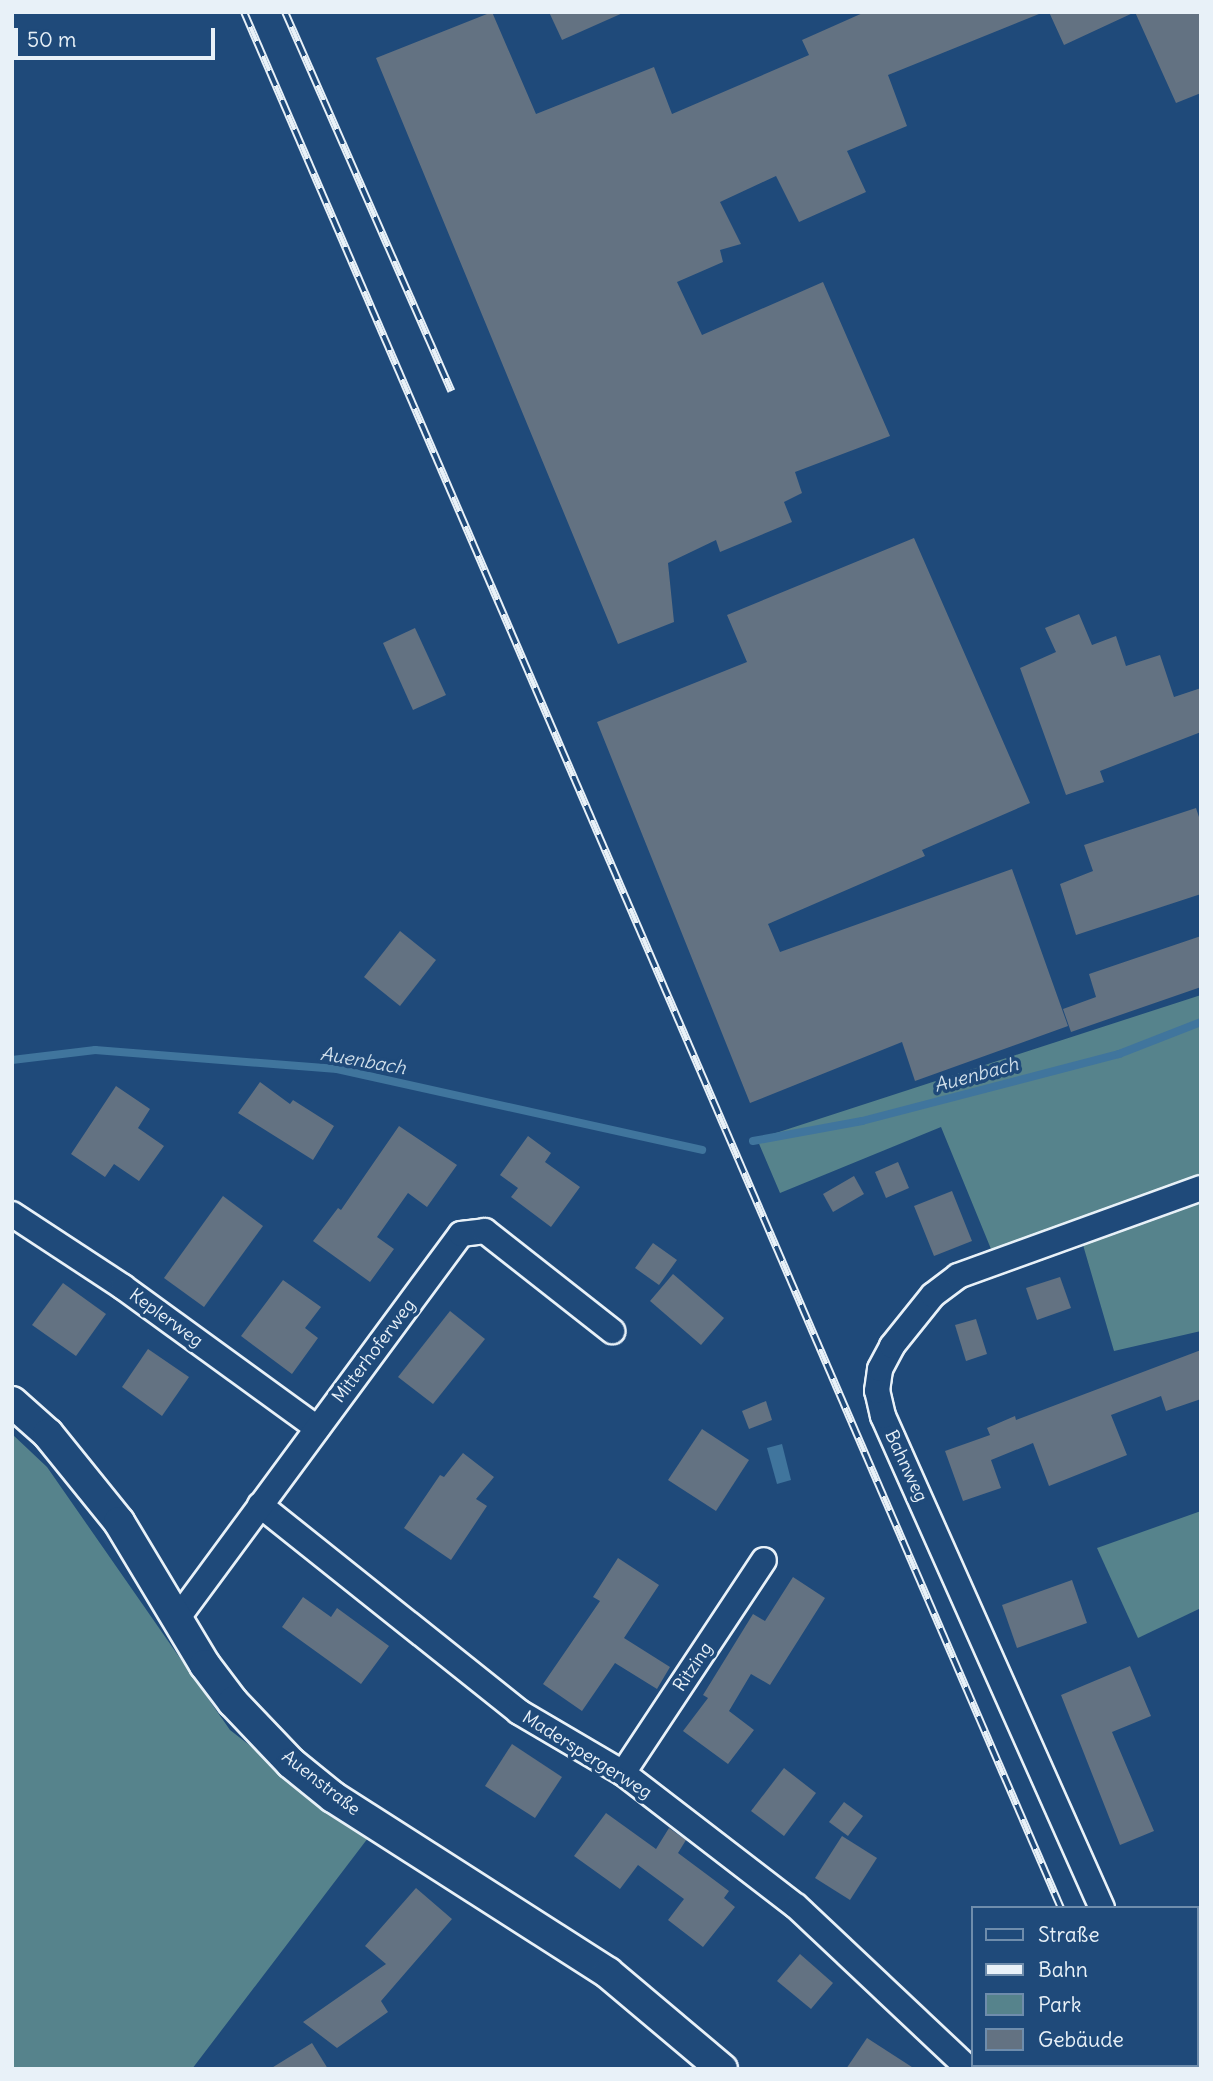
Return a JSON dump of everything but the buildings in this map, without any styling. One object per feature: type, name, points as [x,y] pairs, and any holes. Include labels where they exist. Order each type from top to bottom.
[{"type":"street","name":"Bahnweg","points":[[1101,1906],[883,1416],[877,1391],[880,1369],[892,1346],[933,1295],[958,1276],[1201,1188]]},
{"type":"street","name":"Keplerweg","points":[[12,1214],[123,1287],[317,1428]]},
{"type":"street","name":"Mitterhoferweg","points":[[177,1619],[461,1234],[485,1231],[612,1331]]},
{"type":"street","name":"Auenstraße","points":[[12,1402],[48,1434],[119,1522],[177,1619],[233,1702],[291,1763],[333,1797],[608,1973],[722,2069]]},
{"type":"street","name":"Maderspergerweg","points":[[260,1505],[519,1712],[623,1773],[796,1906],[969,2069]]},
{"type":"street","name":"Ritzing","points":[[623,1773],[764,1560]]},
{"type":"green space","points":[[1201,995],[1201,1331],[1114,1351],[1076,1221],[991,1249],[941,1127],[780,1193],[757,1139]]},
{"type":"green space","points":[[12,1434],[47,1467],[230,1730],[368,1838],[192,2069],[12,2069]]},
{"type":"green space","points":[[1201,1511],[1201,1608],[1138,1638],[1097,1548]]},
{"type":"water","points":[[782,1444],[791,1480],[777,1484],[767,1448]]},
{"type":"waterway","name":"Auenbach","points":[[753,1141],[862,1121],[1119,1054],[1201,1022]]},
{"type":"waterway","name":"Auenbach","points":[[12,1060],[95,1050],[337,1069],[702,1150]]},
{"type":"railway","points":[[244,12],[1060,1906]]},
{"type":"railway","points":[[285,12],[451,391]]}]
